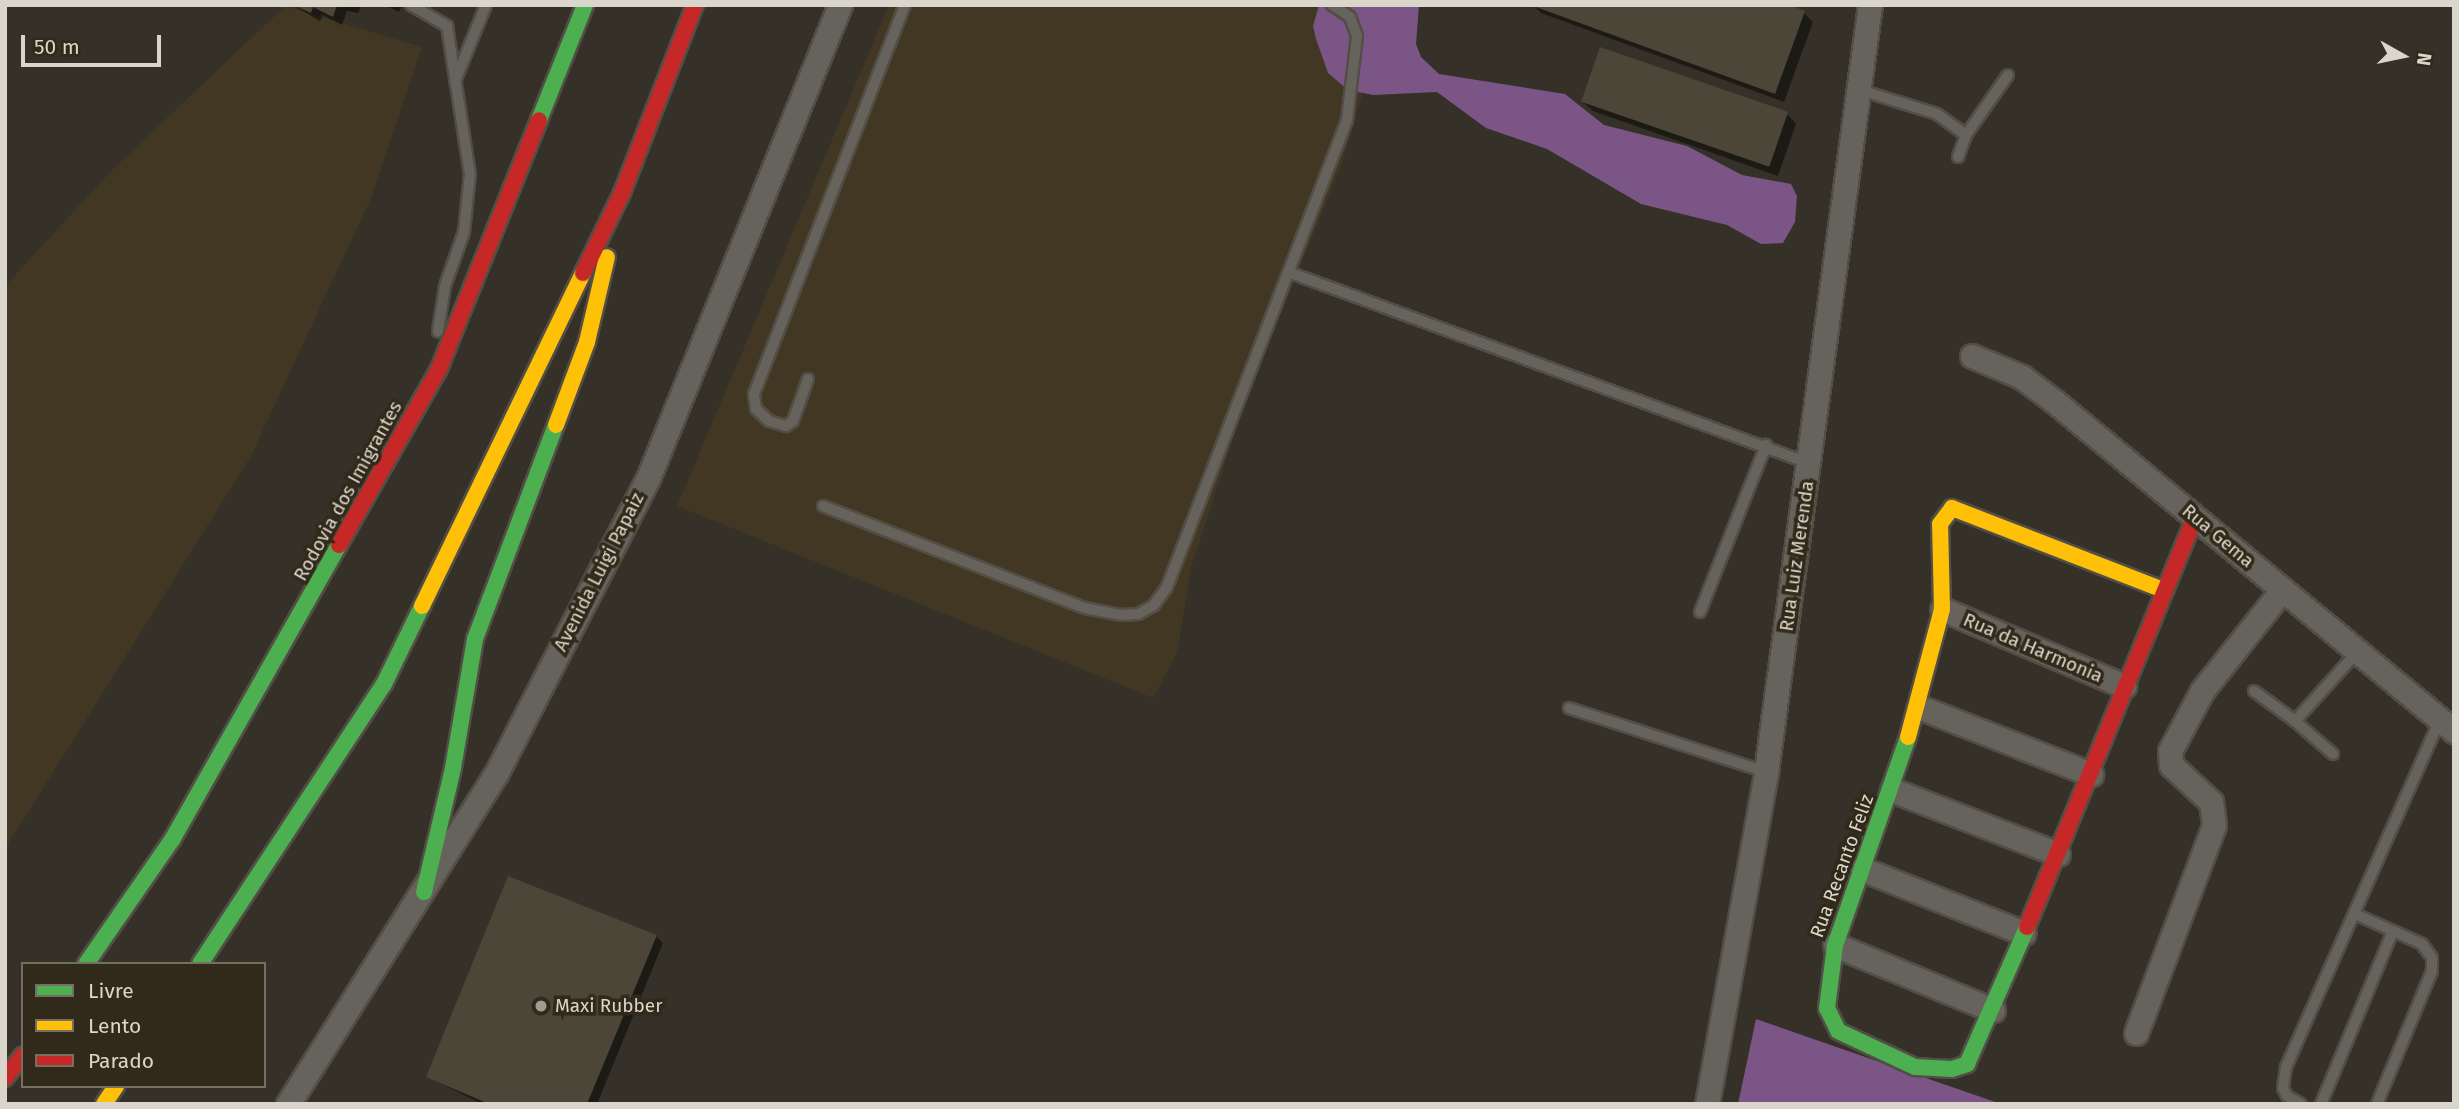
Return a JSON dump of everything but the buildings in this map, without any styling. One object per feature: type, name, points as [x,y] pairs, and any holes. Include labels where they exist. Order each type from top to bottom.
[{"type":"main road","name":"Rodovia dos Imigrantes","points":[[87,962],[173,840],[310,604],[439,369],[585,5]]},
{"type":"main road","points":[[201,962],[384,684],[622,193],[695,5]]},
{"type":"main road","points":[[424,892],[451,778],[475,639],[587,342],[622,193]]},
{"type":"main road","name":"Rua Recanto Feliz","points":[[2163,590],[1952,508],[1940,524],[1942,609],[1919,707],[1892,790],[1835,945],[1827,986],[1830,1022],[1850,1040],[1915,1067],[1952,1069],[1967,1064],[1993,1010],[2195,517]]},
{"type":"main road","points":[[5,1077],[21,1057]]},
{"type":"main road","points":[[104,1104],[115,1088]]},
{"type":"street","name":"Avenida Luigi Papaiz","points":[[288,1104],[496,774],[649,476],[840,5]]},
{"type":"street","name":"Rua Luiz Merenda","points":[[1707,1104],[1766,772],[1810,464],[1870,5]]},
{"type":"street","name":"Rua Gema","points":[[1972,356],[2033,385],[2447,725]]},
{"type":"street","points":[[2136,1033],[2214,825],[2211,802],[2171,765],[2170,751],[2202,691],[2282,590]]},
{"type":"street","name":"Rua da Harmonia","points":[[1942,609],[2124,686]]},
{"type":"street","points":[[1919,707],[2091,774]]},
{"type":"street","points":[[1892,790],[2058,854]]},
{"type":"street","points":[[1862,869],[2024,933]]},
{"type":"street","points":[[1835,945],[1993,1010]]},
{"type":"lane","points":[[411,5],[447,26],[470,174],[468,206],[439,313],[439,369]]},
{"type":"lane","points":[[455,80],[486,5]]},
{"type":"lane","points":[[808,379],[793,421],[786,426],[769,421],[756,410],[754,394],[905,5]]},
{"type":"lane","points":[[823,506],[1085,608],[1138,614],[1154,605],[1167,587],[1291,273],[1347,120],[1354,82],[1357,36],[1350,17],[1332,5]]},
{"type":"lane","points":[[1958,157],[1966,135],[2008,75]]},
{"type":"lane","points":[[1860,90],[1937,114],[1966,135]]},
{"type":"lane","points":[[1291,273],[1766,445],[1810,464]]},
{"type":"lane","points":[[1700,611],[1766,445]]},
{"type":"lane","points":[[2295,721],[2358,651]]},
{"type":"lane","points":[[2254,691],[2295,721],[2333,754]]},
{"type":"lane","points":[[1569,708],[1766,772]]},
{"type":"lane","points":[[2301,1104],[2287,1096],[2283,1077],[2355,914],[2447,725]]},
{"type":"lane","points":[[2355,914],[2429,950],[2432,971],[2377,1104]]},
{"type":"lane","points":[[2321,1104],[2393,931]]},
{"type":"shaded area","points":[[889,5],[1388,5],[1342,164],[1246,399],[1191,568],[1177,653],[1153,698],[677,506]]},
{"type":"shaded area","points":[[1319,5],[1419,5],[1416,44],[1421,57],[1439,74],[1565,94],[1604,125],[1687,146],[1742,175],[1791,184],[1797,196],[1795,222],[1783,243],[1761,244],[1727,225],[1641,204],[1547,149],[1486,128],[1437,92],[1373,95],[1348,90],[1328,73],[1316,39],[1313,26]]},
{"type":"shaded area","points":[[285,6],[422,47],[371,198],[251,456],[5,849],[5,286],[110,172]]},
{"type":"shaded area","points":[[1756,1019],[2001,1104],[1738,1104]]},
{"type":"traffic: fast","points":[[539,120],[585,5]]},
{"type":"traffic: fast","points":[[424,892],[453,768],[475,639],[556,425]]},
{"type":"traffic: fast","points":[[87,962],[172,840],[339,545]]},
{"type":"traffic: fast","points":[[201,962],[384,684],[422,606]]},
{"type":"traffic: fast","points":[[1908,737],[1835,945],[1827,1008],[1838,1031],[1915,1067],[1952,1069],[1967,1064],[2027,927]]},
{"type":"traffic: slow","points":[[556,425],[587,342],[607,257]]},
{"type":"traffic: slow","points":[[422,606],[583,273]]},
{"type":"traffic: slow","points":[[1908,737],[1942,609],[1940,524],[1952,508],[2163,590]]},
{"type":"traffic: slow","points":[[104,1104],[115,1088]]},
{"type":"traffic: jam","points":[[583,273],[622,193],[695,5]]},
{"type":"traffic: jam","points":[[339,545],[439,369],[539,120]]},
{"type":"traffic: jam","points":[[2027,927],[2195,517]]},
{"type":"traffic: jam","points":[[5,1078],[21,1058]]},
{"type":"place","name":"Maxi Rubber","points":[[541,1006]]}]
